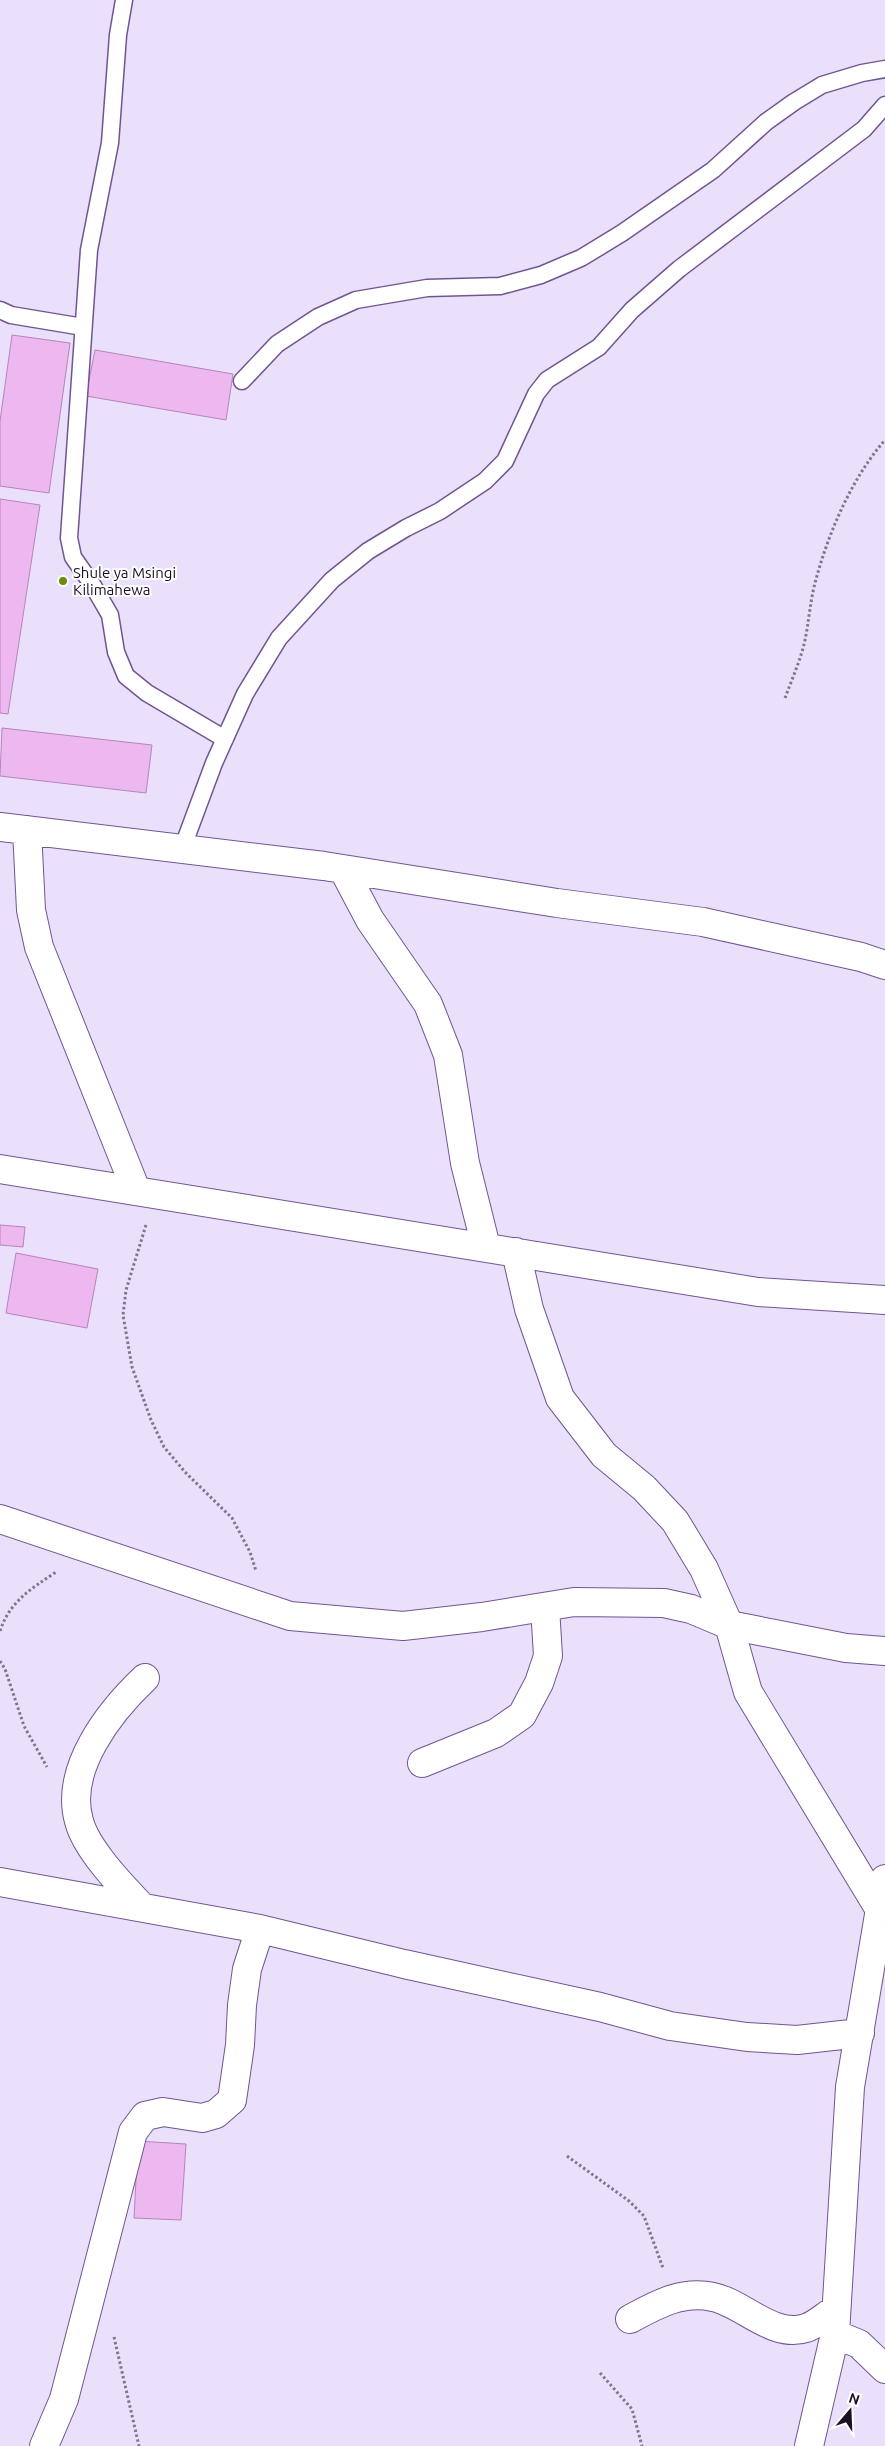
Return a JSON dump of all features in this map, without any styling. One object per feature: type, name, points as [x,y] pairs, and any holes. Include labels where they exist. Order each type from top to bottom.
[{"type":"street","points":[[0,826],[343,869],[557,903],[703,922],[861,957],[885,965]]},
{"type":"street","points":[[27,830],[31,910],[38,947],[142,1191]]},
{"type":"street","points":[[343,869],[370,920],[428,1004],[448,1055],[466,1163],[486,1247]]},
{"type":"street","points":[[0,1169],[758,1292],[885,1300]]},
{"type":"street","points":[[516,1252],[529,1309],[560,1398],[604,1454],[644,1488],[674,1521],[704,1569],[729,1625],[748,1692],[880,1910]]},
{"type":"street","points":[[0,1519],[290,1616],[403,1626],[545,1608],[574,1602],[664,1603],[691,1609],[729,1625],[846,1648],[885,1651]]},
{"type":"street","points":[[422,1763],[496,1733],[522,1715],[540,1683],[548,1656],[545,1608]]},
{"type":"street","points":[[142,1907],[115,1879],[95,1852],[79,1822],[77,1799],[80,1774],[91,1744],[110,1714],[145,1678]]},
{"type":"street","points":[[809,2446],[853,2332],[850,2087],[885,1879]]},
{"type":"street","points":[[0,1882],[260,1929],[404,1964],[600,2007],[670,2026],[747,2037],[797,2040],[860,2033]]},
{"type":"street","points":[[44,2446],[64,2399],[133,2132],[145,2116],[163,2112],[202,2118],[216,2114],[232,2100],[240,2045],[242,2005],[247,1969],[260,1929]]},
{"type":"street","points":[[630,2319],[666,2300],[684,2296],[713,2297],[732,2304],[764,2321],[788,2329],[806,2328],[853,2332],[885,2369]]},
{"type":"lane","points":[[124,0],[118,35],[110,143],[89,250],[69,538],[73,557],[110,615],[116,652],[126,676],[147,694],[225,739]]},
{"type":"lane","points":[[242,381],[277,344],[318,317],[356,300],[427,288],[500,286],[541,276],[581,258],[622,233],[713,170],[766,122],[794,102],[822,85],[862,73],[885,69]]},
{"type":"lane","points":[[182,848],[245,694],[279,638],[332,580],[368,551],[406,528],[440,511],[485,481],[505,461],[536,394],[547,380],[599,347],[632,310],[679,269],[864,129],[885,105]]},
{"type":"lane","points":[[0,310],[12,315],[83,327]]},
{"type":"path","points":[[785,698],[805,641],[815,582],[839,517],[848,494],[863,468],[885,440]]},
{"type":"path","points":[[142,1191],[146,1226],[128,1282],[123,1315],[132,1367],[151,1420],[164,1447],[185,1472],[232,1518],[250,1552],[267,1608]]},
{"type":"path","points":[[0,1631],[4,1619],[15,1602],[27,1591],[90,1549]]},
{"type":"path","points":[[0,1661],[5,1669],[24,1726],[44,1763],[77,1799]]},
{"type":"path","points":[[567,2156],[629,2201],[644,2216],[662,2267],[684,2296]]},
{"type":"path","points":[[111,2329],[117,2346],[138,2446]]},
{"type":"path","points":[[600,2373],[632,2409],[642,2446]]},
{"type":"building","points":[[12,335],[70,343],[49,493],[0,486],[0,421]]},
{"type":"building","points":[[95,350],[233,374],[226,420],[86,396]]},
{"type":"building","points":[[0,499],[40,505],[8,714],[0,713]]},
{"type":"building","points":[[2,728],[152,745],[146,793],[0,776]]},
{"type":"building","points":[[0,1225],[25,1227],[23,1247],[0,1245]]},
{"type":"building","points":[[16,1253],[98,1269],[87,1328],[6,1313]]},
{"type":"building","points":[[138,2141],[186,2144],[181,2220],[134,2218]]},
{"type":"place","name":"Shule ya Msingi Kilimahewa","points":[[63,581]]}]
